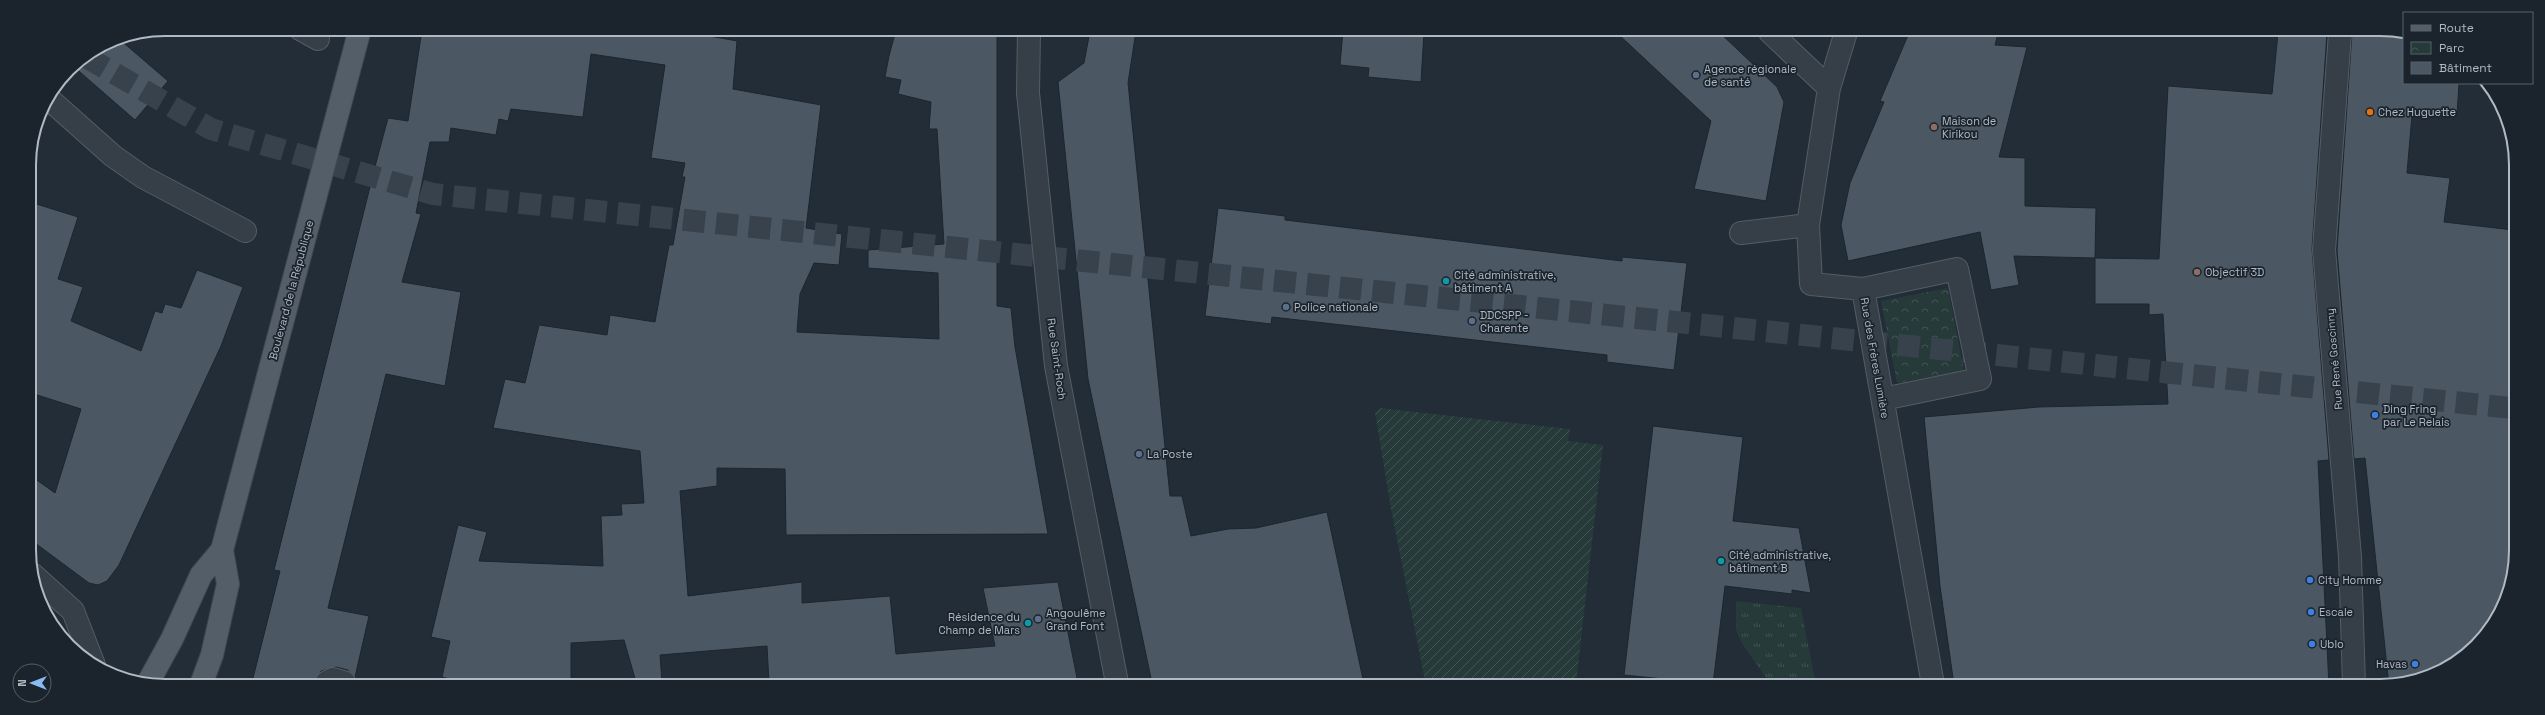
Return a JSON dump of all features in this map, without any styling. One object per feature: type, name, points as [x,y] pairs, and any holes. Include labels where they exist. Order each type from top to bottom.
[{"type":"main road","name":"Boulevard de la République","points":[[203,679],[212,655],[228,584],[222,550],[358,36]]},
{"type":"main road","name":"Boulevard de la République","points":[[151,678],[172,639],[201,574],[222,550]]},
{"type":"street","name":"Rue Saint-Roch","points":[[1029,36],[1028,93],[1056,366],[1116,679]]},
{"type":"street","points":[[1774,36],[1829,88]]},
{"type":"street","name":"Rue des Frères Lumière","points":[[1845,36],[1829,88],[1808,225],[1811,284],[1863,289],[1932,679]]},
{"type":"street","name":"Rue René Goscinny","points":[[2340,36],[2324,250],[2350,557],[2354,679]]},
{"type":"street","points":[[52,102],[113,156],[143,177],[245,231]]},
{"type":"street","points":[[1741,233],[1808,225]]},
{"type":"street","points":[[1863,289],[1957,269],[1980,379],[1883,399]]},
{"type":"street","points":[[40,581],[73,611],[90,655]]},
{"type":"green space","points":[[1948,288],[1964,371],[1897,383],[1881,301]]},
{"type":"green space","points":[[1380,408],[1570,429],[1568,441],[1603,445],[1577,679],[1425,679],[1391,509],[1375,413]]},
{"type":"green space","points":[[1736,601],[1801,608],[1815,679],[1767,679],[1741,642],[1736,630]]},
{"type":"building","points":[[421,36],[709,36],[737,41],[733,89],[821,105],[806,228],[842,234],[839,265],[814,263],[800,294],[797,332],[939,339],[938,273],[868,268],[868,250],[944,244],[937,129],[929,129],[931,102],[898,94],[901,80],[885,77],[889,56],[894,36],[997,36],[997,306],[1011,308],[1015,347],[1048,534],[786,535],[785,469],[717,468],[717,486],[680,491],[688,596],[802,582],[802,603],[890,596],[896,654],[995,646],[983,588],[1058,582],[1077,679],[769,679],[767,646],[660,655],[662,679],[635,679],[624,640],[571,643],[571,679],[450,679],[442,677],[450,641],[431,637],[458,525],[487,532],[479,561],[603,566],[601,516],[622,515],[621,504],[644,503],[640,451],[493,428],[505,379],[525,383],[539,325],[607,335],[610,315],[655,322],[669,245],[673,245],[685,177],[682,177],[685,163],[651,158],[665,65],[591,54],[583,117],[511,109],[508,121],[499,119],[496,135],[451,128],[449,142],[430,142],[416,213],[421,214],[402,282],[461,292],[445,386],[386,374],[328,608],[369,616],[355,677],[348,670],[336,667],[321,671],[317,679],[253,679],[280,571],[274,570],[388,118],[408,121]]},
{"type":"building","points":[[1089,36],[1135,36],[1128,83],[1170,496],[1182,496],[1191,536],[1228,529],[1256,528],[1327,512],[1363,679],[1151,679],[1088,379],[1058,82],[1084,63]]},
{"type":"building","points":[[1343,36],[1424,36],[1421,82],[1368,77],[1369,68],[1340,65]]},
{"type":"building","points":[[1620,36],[1723,36],[1777,87],[1784,102],[1766,201],[1694,189],[1711,121]]},
{"type":"building","points":[[1908,36],[1997,36],[1995,45],[2027,47],[1999,157],[2025,158],[2025,206],[2096,208],[2095,258],[2014,256],[2019,285],[1991,290],[1980,232],[1848,261],[1841,225],[1850,183],[1884,102],[1880,101]]},
{"type":"building","points":[[2278,36],[2327,36],[2312,249],[2329,460],[2318,461],[2329,679],[1953,679],[1940,586],[1924,417],[2039,407],[2168,404],[2163,314],[2149,315],[2149,304],[2095,304],[2095,258],[2159,259],[2168,86],[2272,94]]},
{"type":"building","points":[[2352,36],[2403,38],[2403,84],[2459,84],[2457,115],[2412,115],[2407,173],[2450,178],[2444,222],[2509,230],[2509,550],[2507,575],[2499,600],[2492,615],[2477,635],[2465,647],[2445,662],[2414,675],[2397,678],[2388,679],[2365,458],[2354,459],[2337,250]]},
{"type":"building","points":[[124,43],[168,81],[135,120],[78,70],[100,53]]},
{"type":"building","points":[[36,204],[78,217],[58,279],[83,287],[71,321],[141,351],[155,311],[162,313],[165,304],[181,308],[197,270],[243,287],[221,346],[119,565],[107,581],[98,585],[89,583],[36,544],[36,480],[55,493],[81,409],[36,395]]},
{"type":"building","name":"Cité administrative, bâtiment A","points":[[1218,208],[1285,216],[1285,220],[1622,261],[1622,257],[1687,263],[1674,370],[1607,362],[1607,355],[1272,317],[1271,324],[1205,316]]},
{"type":"building","name":"Cité administrative, bâtiment B","points":[[1653,426],[1743,437],[1733,521],[1799,528],[1811,593],[1792,590],[1792,594],[1725,586],[1714,679],[1664,679],[1624,675]]},
{"type":"tunnel","points":[[91,60],[211,129],[433,194],[2509,408]]},
{"type":"place","name":"Agence régionale de santé","points":[[1696,75]]},
{"type":"place","name":"Chez Huguette","points":[[2370,112]]},
{"type":"place","name":"Maison de Kirikou","points":[[1934,127]]},
{"type":"place","name":"Objectif 3D","points":[[2197,272]]},
{"type":"place","name":"Cité administrative, bâtiment A","points":[[1446,281]]},
{"type":"place","name":"Police nationale","points":[[1286,307]]},
{"type":"place","name":"DDCSPP - Charente","points":[[1472,321]]},
{"type":"place","name":"Ding Fring par Le Relais","points":[[2375,415]]},
{"type":"place","name":"La Poste","points":[[1139,454]]},
{"type":"place","name":"Cité administrative, bâtiment B","points":[[1721,561]]},
{"type":"place","name":"City Homme","points":[[2310,580]]},
{"type":"place","name":"Escale","points":[[2311,612]]},
{"type":"place","name":"Angoulême Grand Font","points":[[1038,619]]},
{"type":"place","name":"Résidence du Champ de Mars","points":[[1028,623]]},
{"type":"place","name":"Ublo","points":[[2312,644]]},
{"type":"place","name":"Havas","points":[[2415,664]]}]
